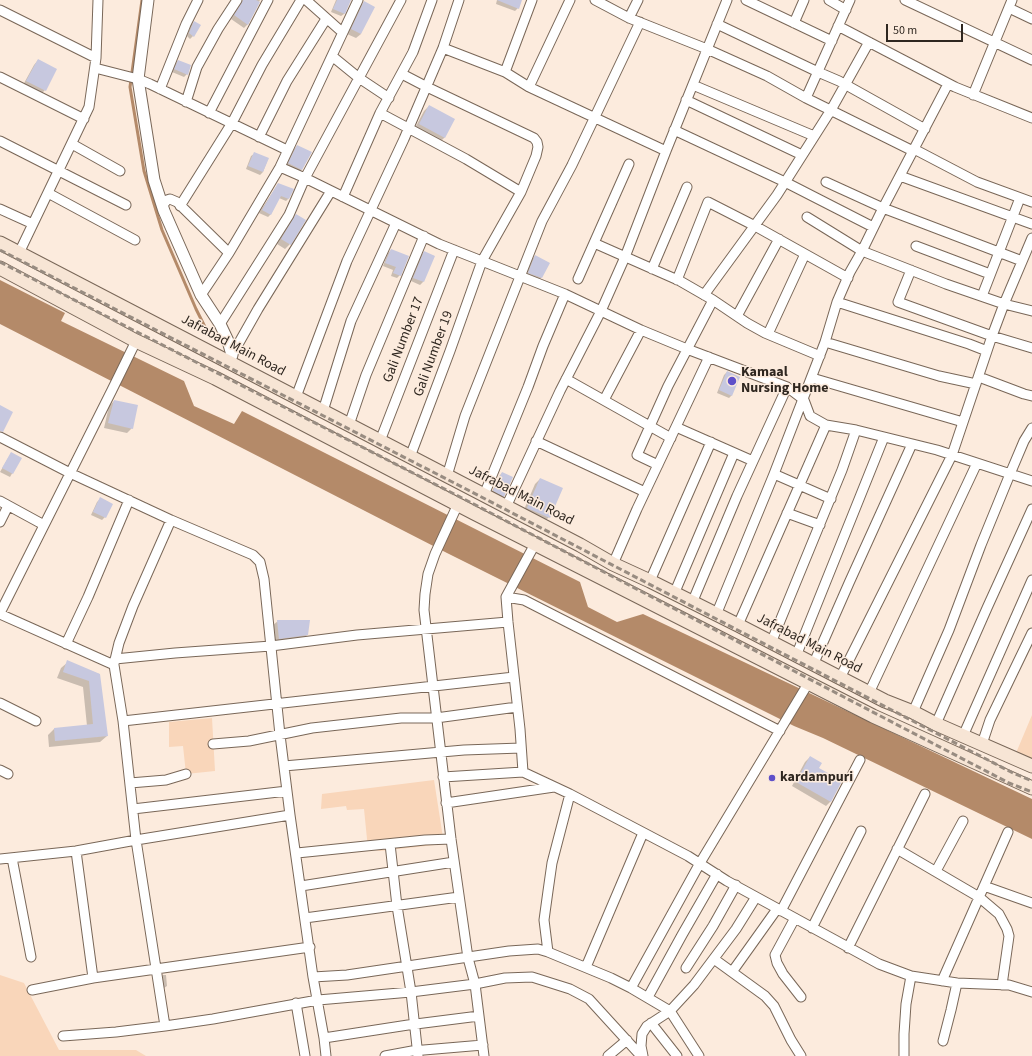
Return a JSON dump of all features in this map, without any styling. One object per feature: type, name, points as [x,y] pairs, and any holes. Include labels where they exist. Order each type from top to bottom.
[{"type":"main road","name":"Jafrabad Main Road","points":[[0,243],[231,359],[296,397],[580,545],[613,564],[738,625],[886,702],[913,712],[936,724],[1032,766]]},
{"type":"main road","points":[[0,268],[134,345],[215,378],[457,508],[536,544],[873,716],[1032,788]]},
{"type":"main road","points":[[991,769],[1000,752]]},
{"type":"street","points":[[19,253],[89,107],[96,58],[98,0]]},
{"type":"street","points":[[148,0],[133,78],[154,180],[162,206],[202,295],[220,324],[228,341],[231,359]]},
{"type":"street","points":[[160,89],[183,31],[198,0]]},
{"type":"street","points":[[186,102],[200,61],[218,29],[237,0]]},
{"type":"street","points":[[209,113],[268,0]]},
{"type":"street","points":[[180,206],[232,123],[262,65],[301,0]]},
{"type":"street","points":[[306,0],[342,32]]},
{"type":"street","points":[[202,295],[229,253],[280,166],[358,0]]},
{"type":"street","points":[[220,324],[288,215],[305,178],[401,0]]},
{"type":"street","points":[[343,197],[380,113],[413,52],[432,0]]},
{"type":"street","points":[[296,397],[346,261],[371,211],[427,87],[443,48],[459,0]]},
{"type":"street","points":[[505,72],[532,0]]},
{"type":"street","points":[[529,87],[570,0]]},
{"type":"street","points":[[596,0],[629,18],[707,49],[767,76],[806,98],[977,182],[1032,202]]},
{"type":"street","points":[[629,18],[638,0]]},
{"type":"street","points":[[506,507],[566,379],[601,311],[625,257],[674,130],[727,0]]},
{"type":"street","points":[[746,0],[759,3],[794,23],[832,41]]},
{"type":"street","points":[[794,23],[804,0]]},
{"type":"street","points":[[829,0],[846,10]]},
{"type":"street","points":[[806,98],[850,0]]},
{"type":"street","points":[[905,0],[1032,60]]},
{"type":"street","points":[[973,95],[1011,4],[1032,19]]},
{"type":"street","points":[[0,10],[96,58]]},
{"type":"street","points":[[259,137],[286,81],[326,19]]},
{"type":"street","points":[[447,476],[466,416],[542,221],[572,165],[640,22]]},
{"type":"street","points":[[717,24],[846,84],[925,129]]},
{"type":"street","points":[[838,26],[948,84],[1032,118]]},
{"type":"street","points":[[704,295],[755,226],[802,156],[831,110],[869,42]]},
{"type":"street","points":[[443,48],[505,72],[529,87],[666,151]]},
{"type":"street","points":[[332,56],[359,78],[389,98]]},
{"type":"street","points":[[95,68],[133,78],[160,89],[287,150]]},
{"type":"street","name":"Gali Number 19","points":[[402,74],[534,138],[537,142],[538,151],[521,192],[482,261],[410,457]]},
{"type":"street","points":[[0,77],[84,119]]},
{"type":"street","points":[[716,615],[804,400],[825,342],[837,302],[873,227],[948,84]]},
{"type":"street","points":[[693,85],[814,136]]},
{"type":"street","points":[[686,100],[802,156]]},
{"type":"street","points":[[380,113],[466,159],[521,192]]},
{"type":"street","points":[[674,130],[785,182],[873,227]]},
{"type":"street","points":[[0,141],[126,205]]},
{"type":"street","points":[[72,144],[120,171]]},
{"type":"street","points":[[578,280],[628,164]]},
{"type":"street","points":[[280,166],[454,250],[565,294],[641,330],[687,349],[786,387],[804,400],[810,416],[826,425],[856,430],[912,444],[952,455],[1032,481]]},
{"type":"street","points":[[900,176],[1032,224]]},
{"type":"street","points":[[826,182],[883,208],[1022,261]]},
{"type":"street","points":[[652,269],[687,187]]},
{"type":"street","points":[[231,359],[258,309],[331,191]]},
{"type":"street","points":[[48,193],[135,240]]},
{"type":"street","points":[[982,296],[1020,198]]},
{"type":"street","points":[[162,206],[167,200],[170,199],[177,202],[229,253]]},
{"type":"street","points":[[677,280],[708,202],[779,239],[848,278]]},
{"type":"street","points":[[0,209],[33,224]]},
{"type":"street","points":[[807,217],[862,251],[1004,304],[1032,311]]},
{"type":"street","points":[[323,411],[351,321],[396,223]]},
{"type":"street","points":[[349,425],[366,375],[424,236]]},
{"type":"street","points":[[840,678],[952,455],[992,336],[1032,238]]},
{"type":"street","points":[[737,316],[779,239]]},
{"type":"street","points":[[594,243],[677,280],[713,300],[747,323],[768,334],[820,356]]},
{"type":"street","points":[[916,246],[990,274]]},
{"type":"street","name":"Gali Number 17","points":[[380,441],[454,250]]},
{"type":"street","points":[[768,334],[805,254]]},
{"type":"street","points":[[911,270],[898,302],[992,336],[1032,348]]},
{"type":"street","points":[[484,495],[528,387],[542,346],[565,294]]},
{"type":"street","points":[[658,465],[637,455],[668,386],[713,300]]},
{"type":"street","points":[[837,302],[987,351]]},
{"type":"street","points":[[604,400],[641,330]]},
{"type":"street","points":[[825,342],[939,376],[977,380],[1032,396]]},
{"type":"street","points":[[134,345],[0,613],[66,644],[115,662],[175,653],[271,646],[357,635],[508,622]]},
{"type":"street","points":[[613,564],[645,492],[709,357]]},
{"type":"street","points":[[812,378],[963,422]]},
{"type":"street","points":[[566,379],[671,438]]},
{"type":"street","points":[[692,603],[786,387]]},
{"type":"street","points":[[738,625],[826,425]]},
{"type":"street","points":[[676,427],[753,461]]},
{"type":"street","points":[[913,712],[949,630],[1010,474],[1024,441],[1032,428]]},
{"type":"street","points":[[771,643],[831,499],[856,430]]},
{"type":"street","points":[[0,437],[70,473],[170,520],[253,555],[260,562],[264,579],[290,815],[297,853],[313,977],[326,1056]]},
{"type":"street","points":[[796,656],[884,437]]},
{"type":"street","points":[[536,441],[645,492]]},
{"type":"street","points":[[650,581],[711,442]]},
{"type":"street","points":[[814,665],[849,582],[912,444]]},
{"type":"street","points":[[674,594],[734,453]]},
{"type":"street","points":[[870,693],[977,463]]},
{"type":"street","points":[[774,474],[831,499]]},
{"type":"street","points":[[66,644],[88,597],[129,500]]},
{"type":"street","points":[[0,501],[44,525]]},
{"type":"street","points":[[0,522],[8,506]]},
{"type":"street","points":[[457,508],[428,574],[424,610],[446,803],[468,958],[475,984],[484,1056]]},
{"type":"street","points":[[936,724],[986,608],[1032,509]]},
{"type":"street","points":[[787,513],[820,525]]},
{"type":"street","points":[[165,1026],[136,840],[115,662],[119,643],[133,606],[170,520]]},
{"type":"street","points":[[523,772],[506,597],[536,544]]},
{"type":"street","points":[[963,736],[1032,580]]},
{"type":"street","points":[[506,597],[524,600],[780,731]]},
{"type":"street","points":[[982,744],[990,720],[1032,633]]},
{"type":"street","points":[[123,721],[514,677]]},
{"type":"street","points":[[631,988],[700,863],[809,682]]},
{"type":"street","points":[[0,703],[36,721]]},
{"type":"street","points":[[213,744],[249,741],[312,728],[341,724],[401,718],[436,718],[517,707]]},
{"type":"street","points":[[284,766],[464,750],[521,748]]},
{"type":"street","points":[[732,972],[779,910],[860,760]]},
{"type":"street","points":[[443,777],[523,772],[570,794],[700,863],[779,910],[879,964],[911,976],[957,984],[1009,985],[1032,992]]},
{"type":"street","points":[[130,783],[166,780],[186,774]]},
{"type":"street","points":[[446,803],[554,787]]},
{"type":"street","points":[[133,809],[287,791]]},
{"type":"street","points":[[548,952],[544,920],[548,891],[552,863],[570,794]]},
{"type":"street","points":[[848,948],[924,794]]},
{"type":"street","points":[[0,859],[76,851],[290,815]]},
{"type":"street","points":[[936,871],[963,821]]},
{"type":"street","points":[[812,928],[861,831]]},
{"type":"street","points":[[942,981],[1008,832]]},
{"type":"street","points":[[586,967],[643,833]]},
{"type":"street","points":[[297,853],[451,839]]},
{"type":"street","points":[[390,844],[397,906],[411,992],[418,1053]]},
{"type":"street","points":[[897,848],[979,897],[999,914],[1009,936],[1002,985]]},
{"type":"street","points":[[76,851],[93,978]]},
{"type":"street","points":[[12,858],[31,957]]},
{"type":"street","points":[[301,886],[454,862]]},
{"type":"street","points":[[648,998],[678,940],[717,874]]},
{"type":"street","points":[[686,968],[713,926],[736,885]]},
{"type":"street","points":[[984,886],[1032,903]]},
{"type":"street","points":[[305,918],[459,897]]},
{"type":"street","points":[[642,1056],[642,1034],[647,1026],[670,1011],[694,985],[736,929],[756,897]]},
{"type":"street","points":[[795,918],[775,955],[777,964],[783,974],[801,997]]},
{"type":"street","points":[[32,990],[93,978],[310,947]]},
{"type":"street","points":[[313,977],[347,975],[509,951],[538,949],[586,967],[631,988],[670,1011],[700,1056]]},
{"type":"street","points":[[714,959],[765,996],[774,1006],[801,1056]]},
{"type":"street","points":[[904,1056],[906,1004],[911,976]]},
{"type":"street","points":[[63,1036],[165,1026],[318,1000],[411,992],[475,984],[505,978],[532,977],[570,989],[589,999],[642,1056]]},
{"type":"street","points":[[943,1041],[957,984]]},
{"type":"street","points":[[296,1003],[305,1056]]},
{"type":"street","points":[[324,1038],[414,1024],[479,1016]]},
{"type":"street","points":[[651,1023],[677,1056]]},
{"type":"street","points":[[608,1056],[627,1040]]},
{"type":"street","points":[[385,1056],[482,1045]]},
{"type":"shaded area","points":[[0,280],[65,313],[61,321],[184,381],[194,406],[234,424],[242,411],[580,582],[588,607],[617,622],[643,614],[1032,799],[1032,839],[823,738],[794,726],[447,553],[0,324]]},
{"type":"shaded area","points":[[1032,715],[1032,759],[1016,753]]},
{"type":"shaded area","points":[[212,718],[215,771],[186,774],[183,746],[169,747],[169,722]]},
{"type":"shaded area","points":[[434,780],[444,844],[380,851],[368,849],[364,809],[347,810],[346,806],[321,809],[322,794]]},
{"type":"shaded area","points":[[0,975],[24,983],[59,1050],[136,1050],[146,1056],[0,1056]]},
{"type":"building","points":[[243,0],[256,0],[260,2],[248,25],[234,15]]},
{"type":"building","points":[[337,0],[351,0],[345,14],[333,9]]},
{"type":"building","points":[[497,0],[522,0],[519,9]]},
{"type":"building","points":[[364,1],[375,7],[361,34],[351,29]]},
{"type":"building","points":[[194,21],[201,25],[194,37],[189,33]]},
{"type":"building","points":[[38,59],[57,69],[46,91],[26,81]]},
{"type":"building","points":[[178,60],[191,65],[188,75],[174,69]]},
{"type":"building","points":[[429,105],[455,119],[445,138],[419,124]]},
{"type":"building","points":[[297,145],[312,152],[302,170],[288,163]]},
{"type":"building","points":[[254,152],[269,158],[263,172],[248,166]]},
{"type":"building","points":[[278,183],[294,189],[289,199],[281,196],[271,215],[262,210]]},
{"type":"building","points":[[296,214],[306,220],[291,245],[281,239]]},
{"type":"building","points":[[391,249],[409,256],[401,276],[393,273],[396,267],[385,263]]},
{"type":"building","points":[[424,251],[435,256],[424,282],[413,278]]},
{"type":"building","points":[[535,255],[550,263],[542,278],[528,273]]},
{"type":"building","points":[[727,371],[740,377],[732,396],[719,390]]},
{"type":"building","points":[[114,400],[138,405],[133,429],[108,423]]},
{"type":"building","points":[[0,405],[13,412],[3,432],[0,431]]},
{"type":"building","points":[[11,452],[22,458],[13,474],[2,468]]},
{"type":"building","points":[[502,472],[513,477],[504,497],[493,491]]},
{"type":"building","points":[[540,478],[563,488],[550,518],[527,508]]},
{"type":"building","points":[[100,497],[113,504],[106,518],[93,512]]},
{"type":"building","points":[[277,620],[310,620],[308,635],[279,639]]},
{"type":"building","points":[[67,660],[100,674],[108,736],[55,741],[54,728],[93,724],[89,681],[63,672]]},
{"type":"building","points":[[810,756],[822,763],[819,768],[842,781],[831,802],[796,782]]},
{"type":"waterway","points":[[142,0],[130,87],[144,171],[162,230],[208,333]]},
{"type":"railway","points":[[0,250],[466,489],[1013,773],[1032,781]]},
{"type":"railway","points":[[0,262],[462,498],[1009,783],[1032,792]]},
{"type":"place","name":"Kamaal Nursing Home","points":[[732,381]]},
{"type":"place","name":"kardampuri","points":[[772,778]]}]
